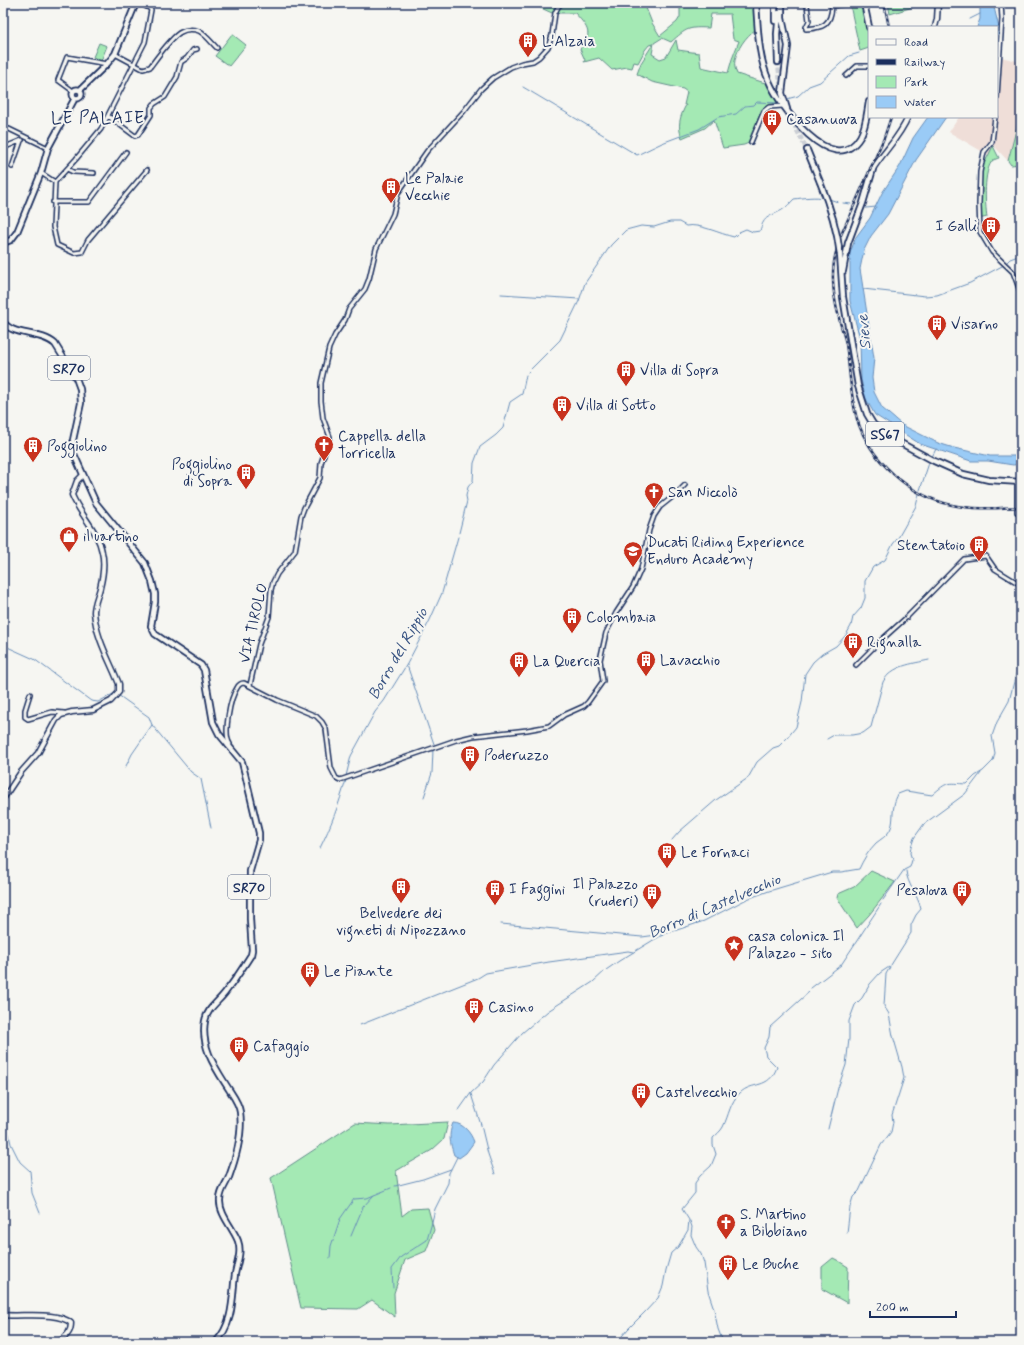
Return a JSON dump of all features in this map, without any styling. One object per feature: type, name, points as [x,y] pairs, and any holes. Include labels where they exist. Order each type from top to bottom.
[{"type":"main road","points":[[75,98],[72,94],[73,91],[80,90],[107,64],[115,54],[136,3]]},
{"type":"main road","points":[[756,3],[759,45],[768,80],[781,103],[791,116],[822,146],[837,150],[846,149],[854,145],[860,139],[863,132],[868,107]]},
{"type":"main road","points":[[775,3],[775,31],[778,62]]},
{"type":"main road","points":[[781,3],[782,18],[788,46],[782,93],[791,116]]},
{"type":"main road","points":[[777,48],[781,3]]},
{"type":"main road","points":[[864,3],[869,26]]},
{"type":"main road","points":[[935,26],[938,3]]},
{"type":"main road","points":[[3,243],[11,240],[17,232],[41,172],[48,148],[75,98],[81,96],[80,90]]},
{"type":"main road","points":[[842,297],[848,244],[860,213],[873,169],[900,134],[908,118]]},
{"type":"main road","name":"SS67","points":[[807,150],[827,199],[836,230],[840,254],[842,297],[858,386],[867,414],[873,424],[886,435],[934,461],[963,474],[989,480],[1019,482]]},
{"type":"main road","name":"SR70","points":[[3,321],[9,328],[38,335],[55,344],[76,378],[80,389],[80,403],[73,440],[73,452],[100,509],[145,563],[155,594],[151,626],[152,631],[177,650],[197,662],[204,670],[214,722],[219,734],[242,762],[259,833],[259,840],[250,871],[251,955],[228,989],[210,1009],[204,1026],[207,1050],[212,1062],[239,1105],[241,1125],[233,1166],[222,1190],[220,1200],[222,1210],[238,1241],[239,1252],[234,1278],[232,1309],[223,1333],[216,1342]]},
{"type":"main road","points":[[3,799],[21,772],[41,750],[56,720],[61,715],[93,710],[111,701],[119,692],[120,684],[100,639],[94,611],[103,574],[104,563],[102,551],[96,535],[72,495],[77,481],[83,475]]},
{"type":"main road","points":[[3,1315],[48,1316],[66,1319],[71,1323],[71,1329],[59,1342]]},
{"type":"street","points":[[146,3],[145,6],[150,10],[145,42],[108,116],[101,129],[55,182],[53,226],[57,245],[74,253],[82,252],[88,240],[147,170]]},
{"type":"street","name":"VIA TIROLO","points":[[250,685],[259,644],[269,617],[271,590],[277,574],[295,551],[301,516],[320,478],[321,463],[330,437],[323,418],[321,401],[321,383],[329,348],[335,334],[345,320],[349,309],[365,289],[369,279],[376,249],[393,214],[398,193],[427,151],[464,111],[481,89],[493,78],[511,67],[522,62],[533,61],[548,47],[552,35],[555,12],[562,3]]},
{"type":"street","points":[[807,5],[809,21],[806,29],[819,28],[825,25],[831,15],[831,5],[849,3]]},
{"type":"street","points":[[998,81],[1002,19],[1001,3]]},
{"type":"street","points":[[115,54],[143,68],[150,67],[180,32],[189,30],[199,31],[217,48]]},
{"type":"street","points":[[108,116],[135,136],[138,135],[151,115],[150,108],[166,97],[177,77],[182,62],[193,50],[197,49]]},
{"type":"street","points":[[73,91],[58,80],[67,57],[107,64]]},
{"type":"street","points":[[846,76],[857,66],[868,66]]},
{"type":"street","points":[[751,142],[764,110],[781,103]]},
{"type":"street","points":[[995,118],[992,142],[984,152],[980,172],[978,204],[980,232],[992,252],[1013,272],[1021,294]]},
{"type":"street","points":[[3,129],[9,129],[48,148]]},
{"type":"street","points":[[12,167],[23,136]]},
{"type":"street","points":[[3,148],[21,141]]},
{"type":"street","points":[[53,202],[88,202],[126,152]]},
{"type":"street","points":[[67,169],[73,172],[94,173]]},
{"type":"street","points":[[41,172],[55,182]]},
{"type":"street","points":[[1019,482],[1017,512],[1021,512]]},
{"type":"street","points":[[228,746],[230,744],[227,740],[226,733],[227,723],[235,691],[240,683],[250,685],[277,700],[316,716],[326,729],[333,774],[340,780],[456,740],[473,736],[548,726],[564,715],[584,706],[603,681],[600,660],[606,633],[642,569],[649,530],[654,516],[660,507],[685,485]]},
{"type":"street","points":[[856,665],[907,617],[964,559],[986,556],[995,569],[1021,585]]},
{"type":"street","points":[[30,694],[25,710],[25,717],[28,719],[52,712],[68,714]]},
{"type":"shaded area","points":[[998,56],[1021,62],[1021,111],[1008,161],[994,146],[988,155],[949,132],[958,118],[998,118]]},
{"type":"green space","points":[[530,3],[644,3],[652,23],[660,36],[677,22],[680,17],[680,3],[753,3],[755,30],[742,43],[736,56],[735,69],[737,74],[765,83],[768,80],[777,98],[777,103],[764,107],[751,142],[744,145],[723,148],[714,120],[705,128],[682,138],[680,134],[680,121],[686,105],[684,105],[687,92],[683,89],[652,82],[637,74],[641,63],[653,44],[649,45],[645,50],[638,63],[634,62],[632,68],[627,67],[612,70],[599,58],[584,62],[585,60],[580,49],[585,43],[588,34],[583,22],[575,13],[552,13]],"holes":[[[711,14],[730,14],[733,39],[739,41],[728,73],[701,67],[699,53],[678,50],[676,40],[666,57],[660,59],[652,54],[654,43],[662,38],[671,42],[688,29],[709,28]]]},
{"type":"green space","points":[[862,3],[868,32],[868,48],[860,51],[850,5]]},
{"type":"green space","points":[[888,3],[926,3],[890,14]]},
{"type":"green space","points":[[232,34],[246,45],[229,66],[215,56]]},
{"type":"green space","points":[[99,43],[107,46],[101,61],[93,57]]},
{"type":"green space","points":[[1021,111],[1021,164],[1011,165],[1008,161]]},
{"type":"green space","points":[[993,146],[999,158],[993,160],[986,179],[985,196],[987,217],[979,219],[980,172]]},
{"type":"green space","points":[[871,871],[895,882],[857,928],[837,898],[838,894],[854,887]]},
{"type":"green space","points":[[448,1122],[444,1139],[432,1150],[396,1171],[402,1216],[411,1209],[428,1208],[434,1230],[426,1251],[405,1260],[394,1293],[395,1317],[372,1300],[358,1309],[301,1308],[271,1178],[355,1123],[390,1125]]},
{"type":"green space","points":[[833,1258],[848,1267],[847,1303],[822,1289],[822,1267]]},
{"type":"water","points":[[980,3],[993,3],[999,28],[998,38],[998,26],[977,26],[980,19]]},
{"type":"water","name":"Sieve","points":[[927,118],[945,118],[916,160],[888,214],[871,236],[864,250],[860,269],[874,358],[872,378],[874,392],[882,408],[902,425],[938,443],[990,456],[1021,456],[1021,464],[1013,465],[988,461],[971,461],[920,444],[875,415],[866,399],[861,380],[860,339],[850,301],[850,253],[856,237],[870,218],[882,193],[900,166],[913,138]]},
{"type":"water","points":[[453,1123],[457,1123],[466,1129],[474,1142],[466,1153],[459,1158],[454,1155],[451,1143],[450,1131]]},
{"type":"waterway","points":[[970,19],[980,14]]},
{"type":"waterway","points":[[787,99],[798,96],[809,86],[820,82],[849,56],[859,53]]},
{"type":"waterway","points":[[523,87],[637,155],[662,143],[699,129],[718,117],[736,114],[745,106],[754,105],[757,102],[778,103]]},
{"type":"waterway","name":"Borro del Rippio","points":[[528,372],[560,340],[579,301],[585,283],[611,245],[626,230],[641,226],[654,227],[670,222],[679,222],[686,226],[691,225],[703,227],[734,237],[739,232],[746,229],[753,232],[760,231],[763,222],[766,219],[784,209],[794,199],[813,197],[824,198]]},
{"type":"waterway","name":"Borro del Rippio","points":[[829,199],[838,202]]},
{"type":"waterway","name":"Borro del Rippio","points":[[843,203],[851,204]]},
{"type":"waterway","name":"Borro del Rippio","points":[[866,208],[876,207]]},
{"type":"waterway","points":[[1007,262],[1010,259],[1021,255]]},
{"type":"waterway","points":[[863,289],[925,296],[937,295],[970,283],[1004,265]]},
{"type":"waterway","points":[[501,294],[579,299]]},
{"type":"waterway","name":"Borro del Rippio","points":[[459,533],[467,501],[466,496],[468,487],[473,481],[474,463],[480,447],[503,428],[510,402],[522,394],[526,375]]},
{"type":"waterway","points":[[932,457],[936,449]]},
{"type":"waterway","points":[[920,490],[929,463]]},
{"type":"waterway","points":[[672,840],[679,832],[716,800],[748,778],[757,762],[773,748],[779,746],[796,727],[802,702],[805,674],[813,662],[822,654],[836,646],[846,635],[851,626],[853,617],[861,608],[865,598],[865,581],[873,567],[885,560],[916,506],[919,494]]},
{"type":"waterway","name":"Borro del Rippio","points":[[346,776],[351,756],[375,712],[384,701],[407,664],[430,620],[442,593],[458,537]]},
{"type":"waterway","points":[[3,645],[34,659],[91,701],[98,702],[115,694]]},
{"type":"waterway","points":[[827,739],[834,735],[852,735],[863,733],[871,727],[883,682],[887,676],[903,666],[929,660]]},
{"type":"waterway","points":[[407,665],[434,744]]},
{"type":"waterway","points":[[983,771],[993,761],[995,753],[992,736],[997,722],[1009,701],[1017,670],[1021,669]]},
{"type":"waterway","points":[[118,695],[149,717],[152,725],[191,772],[201,779],[211,828]]},
{"type":"waterway","points":[[125,768],[132,754],[152,725]]},
{"type":"waterway","points":[[424,797],[432,773],[433,750]]},
{"type":"waterway","name":"Borro di Castelvecchio","points":[[459,1110],[471,1093],[483,1082],[494,1065],[522,1033],[548,1011],[593,982],[619,961],[665,934],[704,921],[747,899],[832,872],[859,869],[871,849],[889,832],[892,824],[894,803],[898,794],[906,791],[932,795],[941,787],[948,784],[967,784],[983,771]]},
{"type":"waterway","points":[[883,900],[904,870],[910,867],[912,860],[910,853],[911,847],[914,838],[924,824],[965,794],[981,773]]},
{"type":"waterway","name":"Borro del Rippio","points":[[320,848],[341,798],[346,780]]},
{"type":"waterway","points":[[891,965],[911,933],[911,925],[921,909],[918,899],[908,880],[906,871]]},
{"type":"waterway","points":[[811,988],[841,965],[881,904]]},
{"type":"waterway","points":[[501,924],[642,937],[664,934]]},
{"type":"waterway","points":[[360,1025],[478,978],[486,973],[549,962],[628,951],[633,952]]},
{"type":"waterway","points":[[828,1129],[838,1088],[846,1065],[849,1039],[849,1021],[855,1005],[862,998],[870,984],[880,973],[889,967]]},
{"type":"waterway","points":[[847,1233],[850,1207],[853,1197],[859,1191],[881,1145],[891,1132],[893,1122],[892,1115],[904,1078],[889,1014],[884,1006],[886,974],[890,967]]},
{"type":"waterway","points":[[617,1342],[658,1298],[663,1286],[671,1253],[678,1247],[688,1230],[689,1220],[682,1209],[695,1193],[695,1183],[711,1166],[716,1154],[713,1145],[713,1138],[723,1127],[734,1100],[745,1089],[765,1082],[774,1074],[777,1067],[766,1056],[764,1048],[769,1037],[770,1027],[809,992]]},
{"type":"waterway","points":[[471,1094],[495,1174]]},
{"type":"waterway","points":[[3,1111],[4,1124],[8,1130],[11,1144],[20,1162],[30,1171],[32,1193],[40,1213]]},
{"type":"waterway","points":[[393,1288],[392,1269],[401,1257],[427,1240],[435,1209],[448,1183],[449,1173],[457,1157]]},
{"type":"waterway","points":[[395,1186],[423,1179],[451,1169]]},
{"type":"waterway","points":[[330,1258],[331,1246],[340,1219],[354,1199],[367,1198],[391,1188]]},
{"type":"waterway","points":[[351,1236],[363,1207],[374,1195]]},
{"type":"waterway","points":[[690,1221],[692,1227],[691,1235],[704,1263],[708,1291],[723,1342]]},
{"type":"tunnel","points":[[778,62],[781,93]]},
{"type":"tunnel","points":[[788,113],[807,150]]},
{"type":"railway","points":[[884,3],[889,26]]},
{"type":"railway","points":[[841,235],[884,138],[891,118]]},
{"type":"railway","points":[[837,249],[833,275],[835,301],[846,344],[851,391],[857,419],[871,448],[881,462],[906,485],[921,494],[936,500],[969,508],[1021,507]]},
{"type":"place","name":"L'Alzaia","points":[[528,58]]},
{"type":"place","name":"Casanuova","points":[[772,136]]},
{"type":"place","name":"Le Palaie Vecchie","points":[[391,204]]},
{"type":"place","name":"I Galli","points":[[991,243]]},
{"type":"place","name":"Visarno","points":[[937,341]]},
{"type":"place","name":"Villa di Sopra","points":[[626,387]]},
{"type":"place","name":"Villa di Sotto","points":[[562,422]]},
{"type":"place","name":"Cappella della Torricella","points":[[324,462]]},
{"type":"place","name":"Poggiolino","points":[[33,463]]},
{"type":"place","name":"Poggiolino di Sopra","points":[[246,490]]},
{"type":"place","name":"San Niccolò","points":[[654,509]]},
{"type":"place","name":"il uartino","points":[[69,553]]},
{"type":"place","name":"Stentatoio","points":[[979,562]]},
{"type":"place","name":"Ducati Riding Experience Enduro Academy","points":[[633,568]]},
{"type":"place","name":"Colombaia","points":[[572,634]]},
{"type":"place","name":"Rignalla","points":[[853,659]]},
{"type":"place","name":"Lavacchio","points":[[646,677]]},
{"type":"place","name":"La Quercia","points":[[519,678]]},
{"type":"place","name":"Poderuzzo","points":[[470,772]]},
{"type":"place","name":"Le Fornaci","points":[[667,869]]},
{"type":"place","name":"Belvedere dei vigneti di Nipozzano","points":[[401,904]]},
{"type":"place","name":"I Faggini","points":[[495,906]]},
{"type":"place","name":"Pesalova","points":[[962,907]]},
{"type":"place","name":"Il Palazzo (ruderi)","points":[[652,910]]},
{"type":"place","name":"casa colonica Il Palazzo - sito","points":[[734,962]]},
{"type":"place","name":"Le Piante","points":[[310,988]]},
{"type":"place","name":"Casino","points":[[474,1024]]},
{"type":"place","name":"Cafaggio","points":[[239,1063]]},
{"type":"place","name":"Castelvecchio","points":[[641,1109]]},
{"type":"place","name":"S. Martino a Bibbiano","points":[[726,1240]]},
{"type":"place","name":"Le Buche","points":[[728,1281]]},
{"type":"district","name":"LE PALAIE","points":[[98,117]]}]
